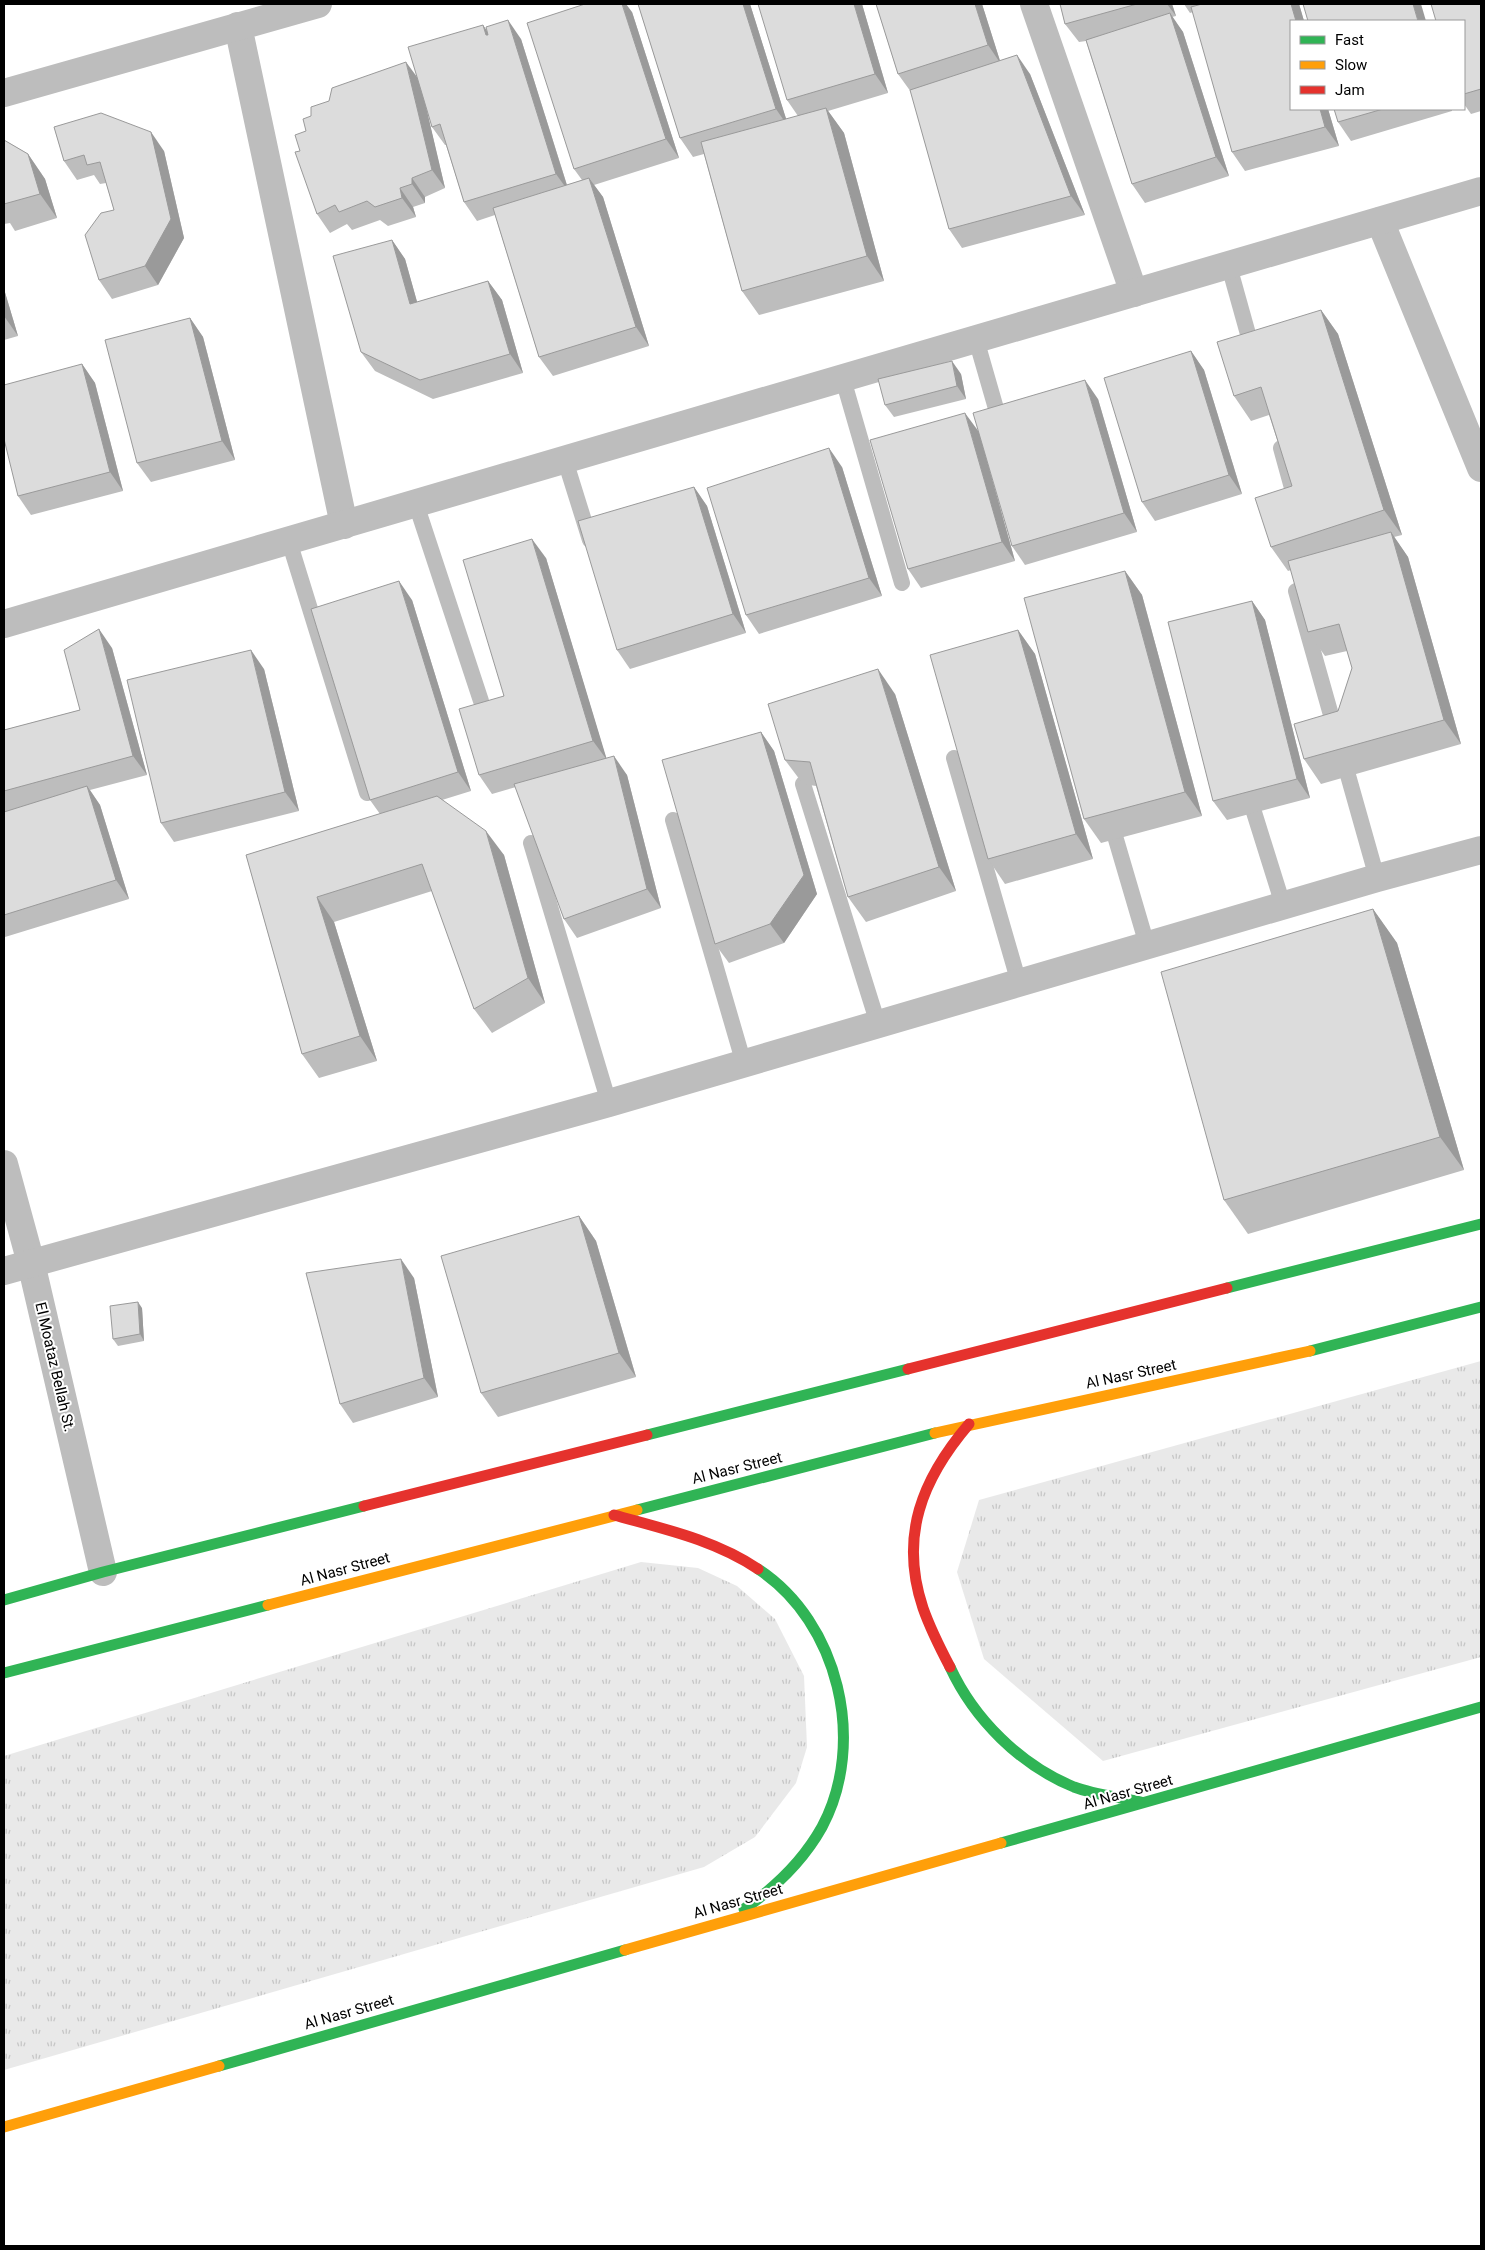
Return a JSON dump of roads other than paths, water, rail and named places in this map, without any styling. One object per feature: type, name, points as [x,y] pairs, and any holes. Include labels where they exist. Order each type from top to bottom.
[{"type":"main road","points":[[4,1600],[102,1572],[1481,1224]]},
{"type":"main road","name":"Al Nasr Street","points":[[4,1673],[968,1424],[1306,1352],[1481,1307]]},
{"type":"main road","points":[[968,1424],[949,1445],[934,1468],[923,1494],[916,1521],[913,1549],[915,1577],[932,1631],[963,1696],[1012,1749],[1074,1786],[1144,1803]]},
{"type":"main road","points":[[612,1515],[707,1542],[736,1554],[762,1571],[786,1591],[806,1615],[822,1642],[834,1671],[840,1694],[844,1732],[842,1764],[835,1794],[824,1823],[808,1850],[782,1880],[765,1895],[739,1912],[711,1924]]},
{"type":"main road","name":"Al Nasr Street","points":[[4,2127],[711,1924],[1481,1707]]},
{"type":"street","points":[[4,93],[318,4]]},
{"type":"street","points":[[1034,4],[1134,293]]},
{"type":"street","points":[[238,26],[344,525]]},
{"type":"street","points":[[4,624],[1481,192]]},
{"type":"street","points":[[1380,221],[1481,468]]},
{"type":"street","points":[[4,1272],[609,1103],[1283,905],[1481,850]]},
{"type":"street","name":"El Moataz Bellah St.","points":[[4,1164],[31,1263],[102,1572]]},
{"type":"lane","points":[[1228,266],[1259,371]]},
{"type":"lane","points":[[976,339],[1005,440]]},
{"type":"lane","points":[[843,379],[902,583]]},
{"type":"lane","points":[[1275,429],[1303,525]]},
{"type":"lane","points":[[565,460],[595,555]]},
{"type":"lane","points":[[416,504],[481,701]]},
{"type":"lane","points":[[289,541],[367,793]]},
{"type":"lane","points":[[1296,591],[1377,878]]},
{"type":"lane","points":[[954,758],[1019,982]]},
{"type":"lane","points":[[1245,782],[1283,905]]},
{"type":"lane","points":[[802,784],[878,1024]]},
{"type":"lane","points":[[1106,802],[1147,945]]},
{"type":"lane","points":[[672,820],[744,1064]]},
{"type":"lane","points":[[531,843],[609,1103]]}]
